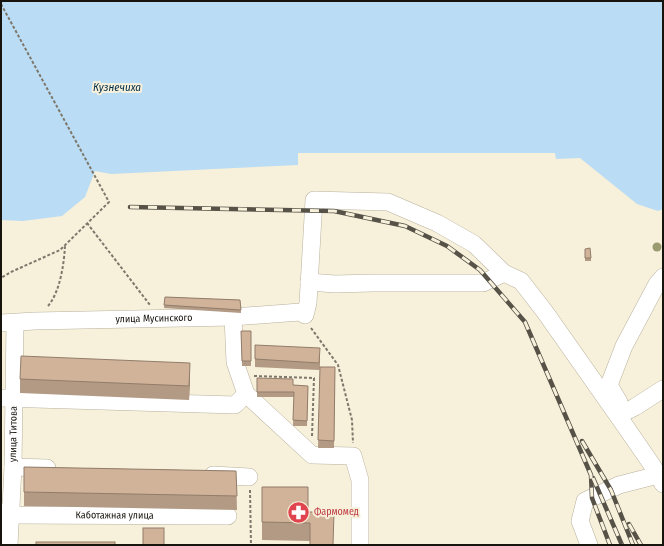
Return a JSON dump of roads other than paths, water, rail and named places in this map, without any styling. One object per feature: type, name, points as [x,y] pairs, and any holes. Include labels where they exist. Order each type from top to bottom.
[{"type":"street","points":[[504,273],[483,283],[335,284],[309,282],[314,200],[388,202],[437,223],[474,244],[504,273],[521,282],[624,417],[659,471],[585,501],[580,521],[589,545]]},
{"type":"street","points":[[624,417],[609,384],[624,346],[657,284],[663,277]]},
{"type":"street","name":"улица Мусинского","points":[[8,323],[35,321],[233,317],[302,313],[308,303],[309,282]]},
{"type":"street","points":[[233,317],[235,362],[246,394],[312,455],[353,456],[360,480],[360,545]]},
{"type":"street","name":"улица Титова","points":[[8,323],[8,398],[13,467],[6,513],[9,545]]},
{"type":"street","points":[[624,417],[635,407],[663,389]]},
{"type":"street","points":[[8,398],[235,405],[246,394]]},
{"type":"street","points":[[13,467],[60,469]]},
{"type":"street","points":[[194,475],[249,477]]},
{"type":"street","name":"Каботажная улица","points":[[6,513],[228,516]]},
{"type":"water","name":"Кузнечиха","points":[[1,1],[663,1],[663,209],[658,211],[637,204],[580,158],[556,159],[555,153],[298,153],[298,165],[111,174],[95,171],[85,197],[62,216],[23,221],[1,220]]},
{"type":"railway","points":[[130,207],[334,211],[405,226],[447,246],[480,270],[525,322],[591,475],[592,498],[610,545]]},
{"type":"railway","points":[[582,441],[611,490],[633,545]]},
{"type":"railway","points":[[593,478],[622,545]]},
{"type":"railway","points":[[629,524],[641,545]]},
{"type":"place","name":"Фармомед","points":[[298,512]]}]
